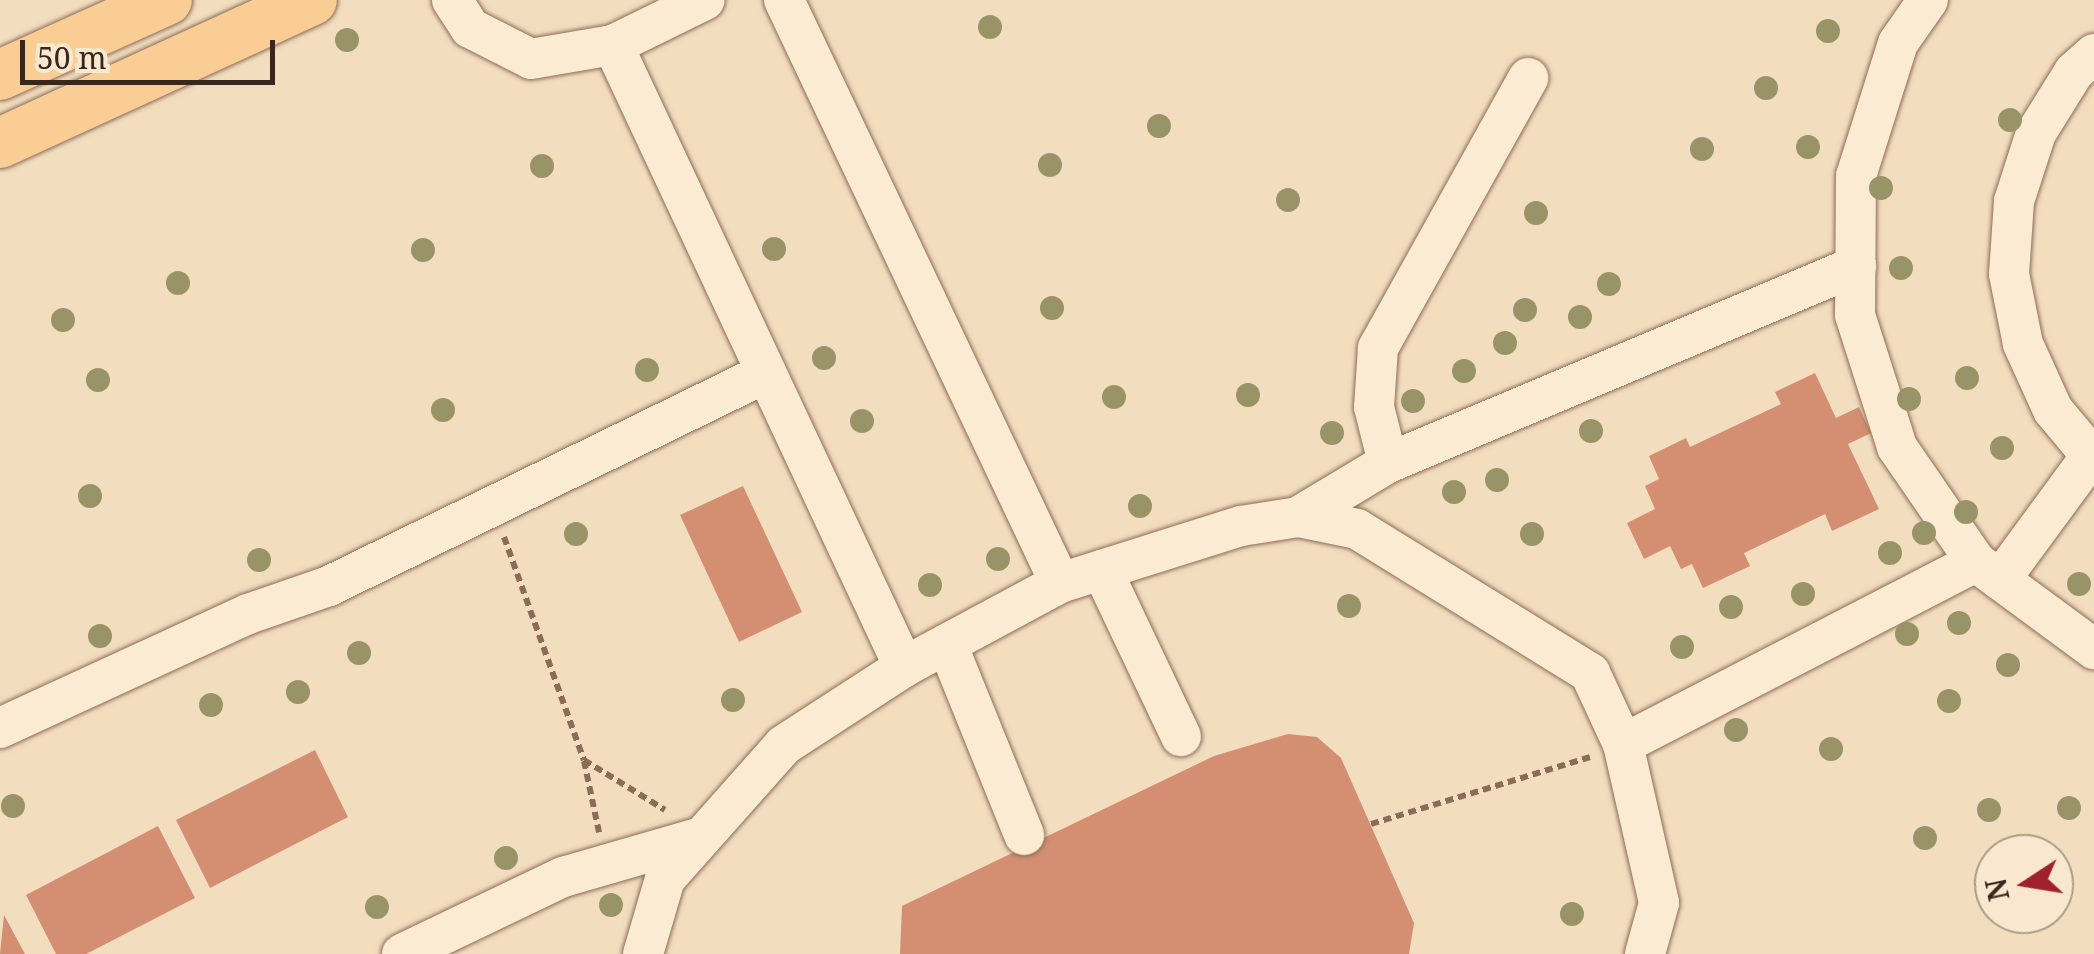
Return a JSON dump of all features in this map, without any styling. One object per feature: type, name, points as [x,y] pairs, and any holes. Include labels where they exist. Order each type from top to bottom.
[{"type":"main road","points":[[0,74],[68,20],[167,0]]},
{"type":"main road","points":[[0,143],[312,0]]},
{"type":"main road","points":[[68,20],[102,95]]},
{"type":"lane","points":[[452,0],[470,28],[531,59],[613,45],[704,0]]},
{"type":"lane","points":[[784,0],[1060,582]]},
{"type":"lane","points":[[1928,0],[1898,43],[1856,176],[1855,314],[1897,447],[1988,571],[2094,649]]},
{"type":"lane","points":[[613,45],[904,668]]},
{"type":"lane","points":[[1623,744],[1988,571],[2092,458],[2053,410],[2022,344],[2009,274],[2014,201],[2036,133],[2094,54]]},
{"type":"lane","points":[[1388,464],[1374,407],[1378,348],[1528,78]]},
{"type":"lane","points":[[1298,517],[1388,464],[1856,266]]},
{"type":"lane","points":[[0,728],[248,614],[329,586],[766,373]]},
{"type":"lane","points":[[643,954],[665,879],[784,745],[904,668],[1060,582],[1241,526],[1298,517],[1357,529],[1590,673],[1623,744],[1660,903],[1645,954]]},
{"type":"lane","points":[[1102,570],[1181,736]]},
{"type":"lane","points":[[946,644],[1024,834]]},
{"type":"lane","points":[[402,954],[562,877],[702,837]]},
{"type":"path","points":[[494,506],[584,760],[605,863]]},
{"type":"path","points":[[1371,824],[1623,744]]},
{"type":"path","points":[[584,760],[702,837]]},
{"type":"building","points":[[1815,373],[1836,418],[1859,407],[1871,433],[1848,444],[1879,509],[1832,531],[1825,514],[1744,553],[1750,566],[1703,588],[1692,564],[1681,569],[1670,546],[1644,559],[1627,523],[1655,509],[1645,486],[1659,479],[1649,456],[1686,438],[1690,447],[1781,404],[1775,392]]},
{"type":"building","points":[[743,486],[802,612],[739,642],[680,515]]},
{"type":"building","points":[[1288,734],[1317,737],[1341,758],[1414,923],[1409,954],[900,954],[902,906],[1214,756]]},
{"type":"building","points":[[315,750],[348,817],[210,888],[176,820]]},
{"type":"building","points":[[158,826],[195,898],[86,954],[56,954],[26,895]]},
{"type":"building","points":[[4,915],[25,954],[0,954]]}]
